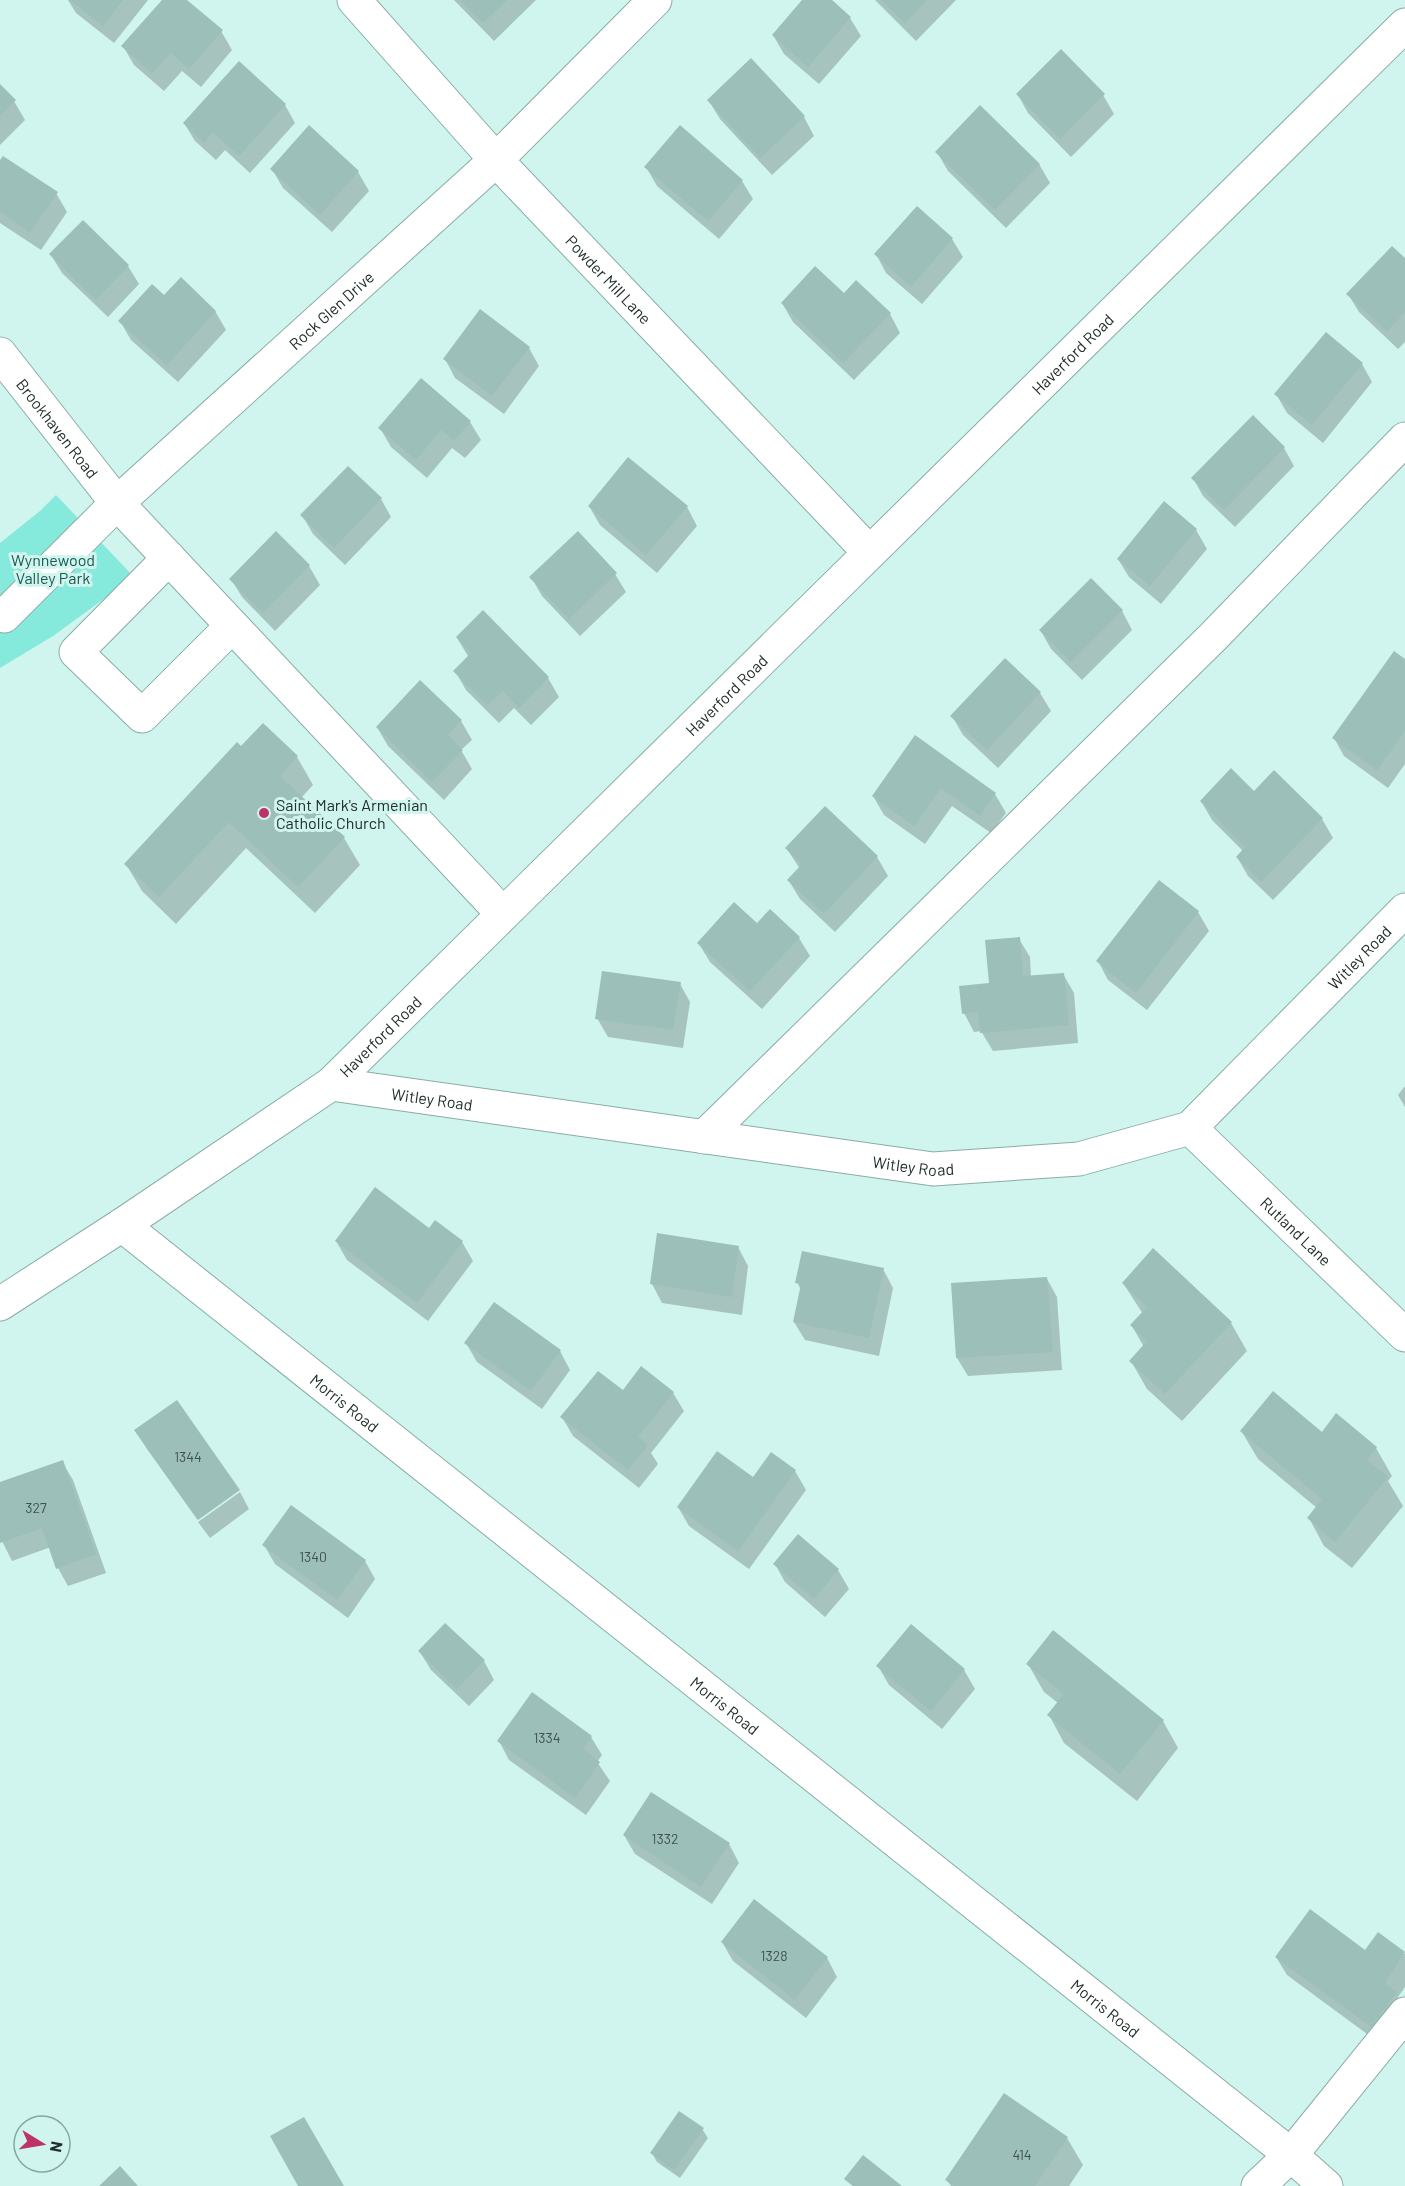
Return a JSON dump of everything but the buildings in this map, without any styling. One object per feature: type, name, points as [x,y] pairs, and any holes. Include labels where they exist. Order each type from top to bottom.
[{"type":"street","name":"Powder Mill Lane","points":[[354,0],[496,160],[869,552]]},
{"type":"street","name":"Rock Glen Drive","points":[[4,616],[117,503],[496,160],[655,0]]},
{"type":"street","name":"Haverford Road","points":[[0,1304],[331,1084],[1405,25]]},
{"type":"street","name":"Brookhaven Road","points":[[0,354],[117,503],[503,914]]},
{"type":"street","points":[[705,1137],[1213,636],[1405,439]]},
{"type":"street","points":[[169,558],[76,652],[142,716],[232,626]]},
{"type":"street","name":"Witley Road","points":[[331,1084],[933,1168],[1079,1159],[1190,1128],[1405,910]]},
{"type":"street","name":"Rutland Lane","points":[[1190,1128],[1405,1335]]},
{"type":"street","name":"Morris Road","points":[[122,1225],[1326,2186]]},
{"type":"street","points":[[1258,2186],[1291,2156],[1405,2014]]},
{"type":"green space","name":"Wynnewood Valley Park","points":[[56,495],[134,577],[53,636],[0,668],[0,543]]},
{"type":"place","name":"Saint Mark's Armenian Catholic Church","points":[[264,813]]}]
